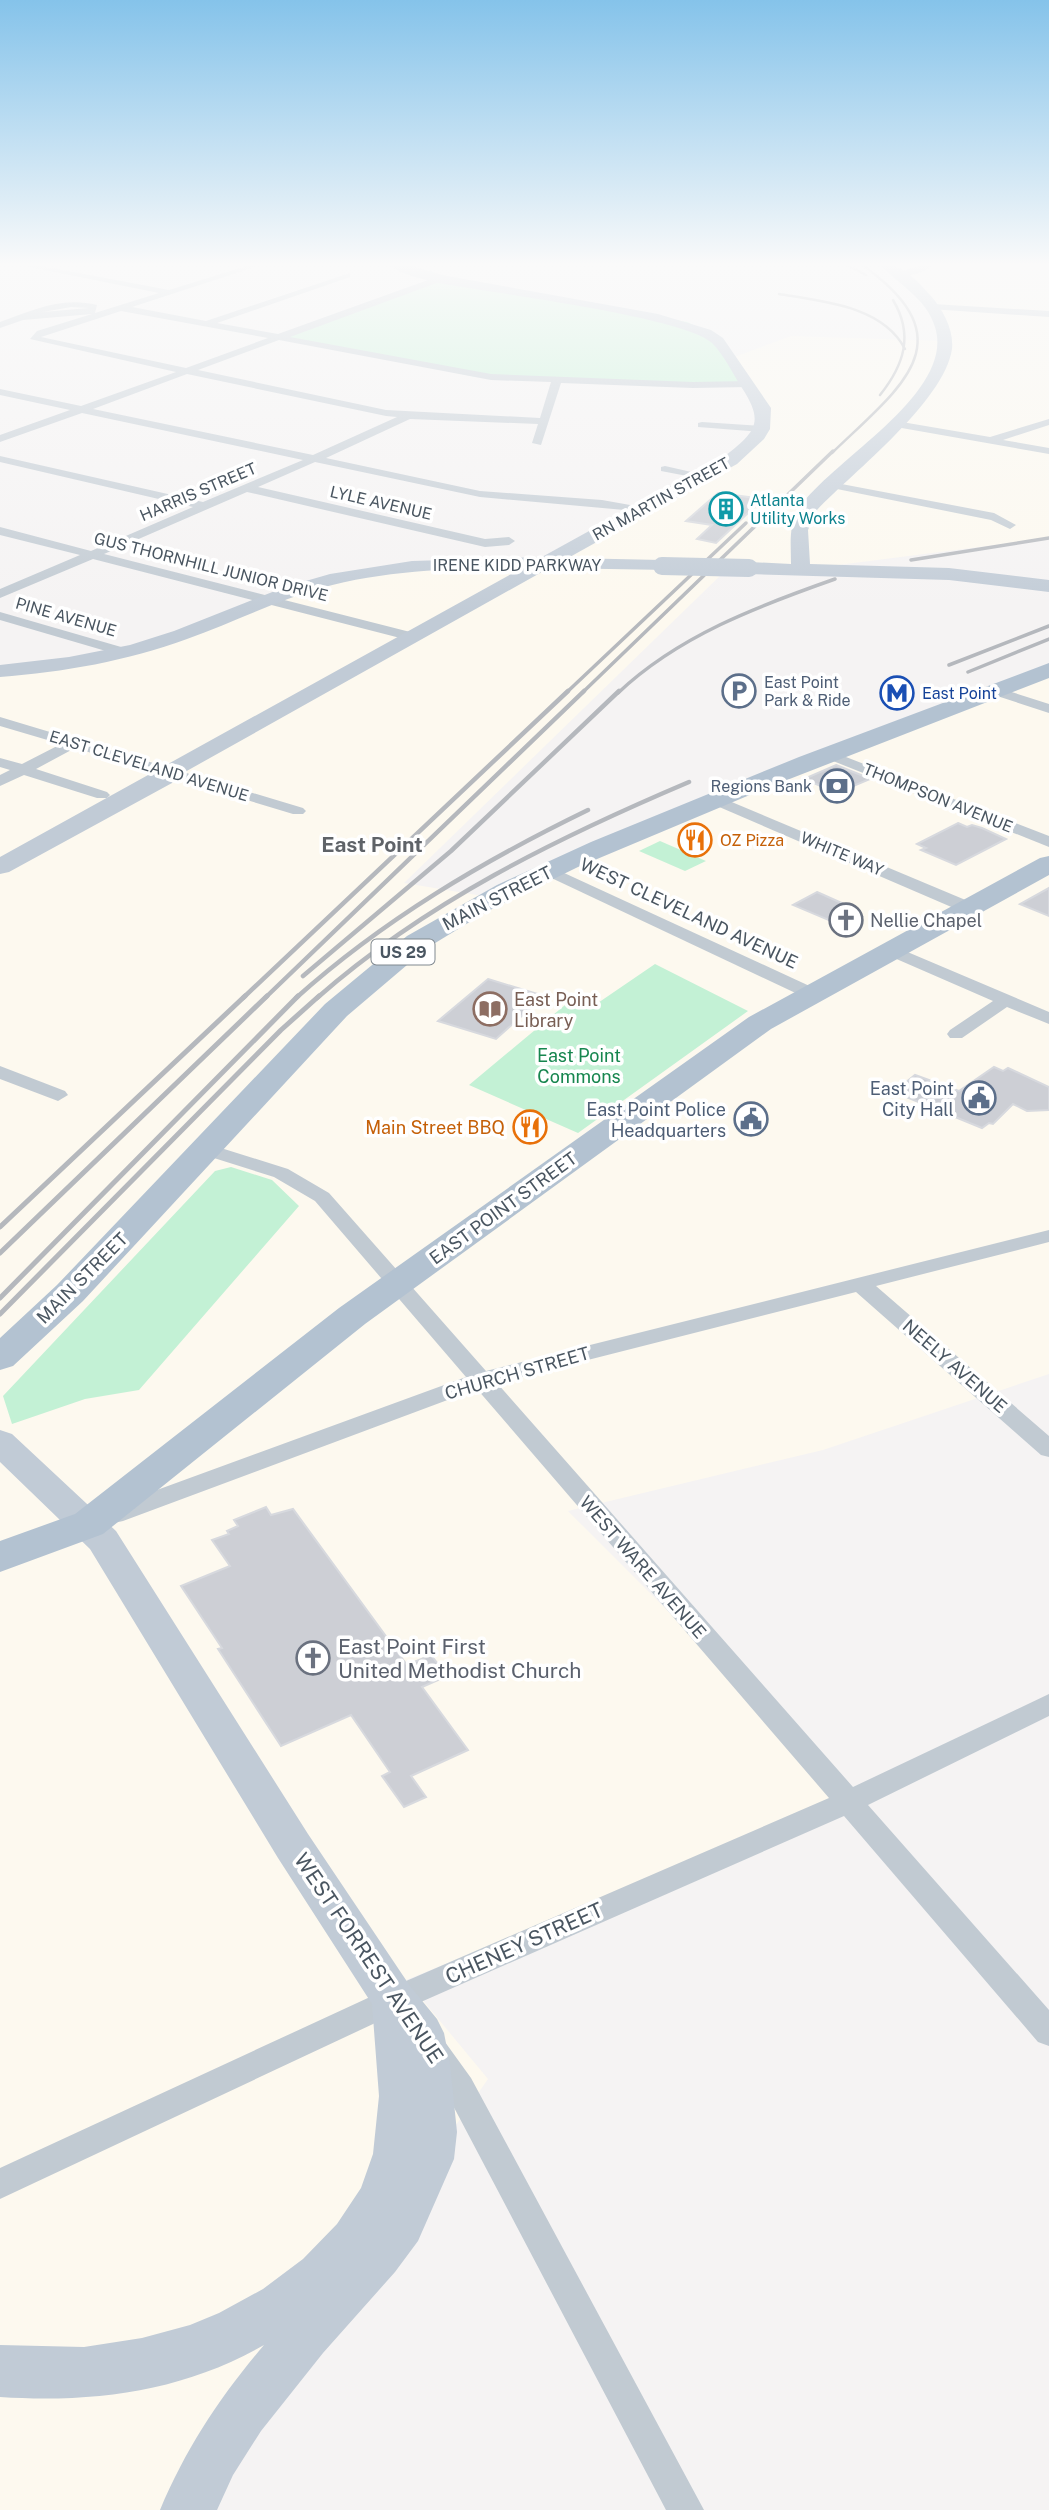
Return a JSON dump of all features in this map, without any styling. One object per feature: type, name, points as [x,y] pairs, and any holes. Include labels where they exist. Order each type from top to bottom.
[{"type":"main road","name":"MAIN STREET","points":[[0,1358],[69,1293],[336,1010],[382,968],[455,918],[549,871],[715,800],[1049,670]]},
{"type":"main road","name":"EAST POINT STREET","points":[[89,1524],[352,1316],[760,1023],[810,993],[1049,864]]},
{"type":"main road","name":"CHURCH STREET","points":[[0,1557],[89,1524]]},
{"type":"street","points":[[0,439],[159,381]]},
{"type":"street","points":[[237,381],[407,416],[544,421]]},
{"type":"street","points":[[537,443],[557,381]]},
{"type":"street","points":[[565,381],[748,384]]},
{"type":"street","points":[[702,425],[762,429],[763,408],[746,381]]},
{"type":"street","points":[[799,560],[801,521],[808,509],[896,424],[928,391],[933,381]]},
{"type":"street","points":[[0,392],[480,494],[509,498],[590,501],[643,510]]},
{"type":"street","name":"HARRIS STREET","points":[[0,594],[407,416]]},
{"type":"street","points":[[988,440],[1049,422]]},
{"type":"street","points":[[896,424],[1049,451]]},
{"type":"street","name":"RN MARTIN STREET","points":[[0,867],[703,476],[744,451],[762,429]]},
{"type":"street","points":[[0,459],[204,506]]},
{"type":"street","points":[[665,468],[703,476]]},
{"type":"street","points":[[831,485],[994,517],[1010,526]]},
{"type":"street","name":"LYLE AVENUE","points":[[246,488],[485,542],[509,541]]},
{"type":"street","name":"GUS THORNHILL JUNIOR DRIVE","points":[[0,531],[413,637]]},
{"type":"street","points":[[591,539],[590,549],[600,557],[656,566]]},
{"type":"street","name":"IRENE KIDD PARKWAY","points":[[0,671],[75,663],[123,652],[184,634],[294,590],[359,574],[470,562],[769,568],[799,560],[854,570],[984,577],[1049,586]]},
{"type":"street","points":[[470,562],[502,573],[507,577],[505,586]]},
{"type":"street","points":[[984,577],[997,584],[1003,597]]},
{"type":"street","name":"PINE AVENUE","points":[[0,616],[123,652]]},
{"type":"street","points":[[996,691],[1049,709]]},
{"type":"street","name":"EAST CLEVELAND AVENUE","points":[[0,721],[298,811]]},
{"type":"street","points":[[0,781],[74,743]]},
{"type":"street","name":"THOMPSON AVENUE","points":[[828,754],[1049,842]]},
{"type":"street","points":[[0,762],[102,795]]},
{"type":"street","name":"WHITE WAY","points":[[715,800],[969,908]]},
{"type":"street","name":"WEST CLEVELAND AVENUE","points":[[549,871],[810,993]]},
{"type":"street","points":[[891,950],[1049,1019]]},
{"type":"street","points":[[956,1034],[1006,1000]]},
{"type":"street","points":[[0,1072],[58,1095]]},
{"type":"street","name":"WEST WARE AVENUE","points":[[205,1149],[282,1173],[309,1186],[1049,2032]]},
{"type":"street","name":"CHURCH STREET","points":[[89,1524],[480,1380],[1049,1236]]},
{"type":"street","name":"NEELY AVENUE","points":[[860,1284],[1049,1449]]},
{"type":"street","name":"WEST FORREST AVENUE","points":[[0,1442],[103,1539],[293,1846],[408,2017],[460,2088],[686,2510]]},
{"type":"street","name":"CHENEY STREET","points":[[0,2184],[408,2017],[1049,1704]]},
{"type":"street","points":[[0,2371],[50,2374],[97,2372],[147,2362],[214,2342],[276,2311],[335,2262],[354,2242],[380,2201],[397,2157],[401,2134],[402,2063],[408,2017]]},
{"type":"street","points":[[188,2510],[214,2456],[242,2412],[305,2335],[377,2255],[400,2224],[420,2186],[429,2159],[433,2132],[430,2085],[408,2017]]},
{"type":"shaded area","points":[[745,381],[1049,381],[1049,538],[799,570],[727,569],[404,883],[483,896],[1049,664],[1049,1374],[823,1450],[568,1511],[854,1797],[406,1980],[488,2079],[189,2510],[0,2510],[0,670],[107,655],[342,577],[442,563],[549,565],[738,455],[764,415]]},
{"type":"green space","points":[[619,381],[749,381],[752,385]]},
{"type":"green space","points":[[660,841],[706,861],[685,871],[639,851]]},
{"type":"green space","name":"East Point Commons","points":[[655,964],[748,1011],[578,1133],[469,1085],[571,1000],[592,1007]]},
{"type":"green space","points":[[231,1167],[272,1180],[299,1206],[139,1390],[85,1399],[12,1424],[3,1396],[215,1171]]},
{"type":"building","name":"Atlanta Utility Works","points":[[718,493],[763,499],[716,543],[697,539],[712,525],[686,521]]},
{"type":"building","name":"Regions Bank","points":[[836,765],[870,779],[837,793],[804,779]]},
{"type":"building","points":[[958,823],[982,828],[1006,839],[956,865],[921,850],[926,848],[917,844]]},
{"type":"building","points":[[1049,888],[1049,916],[1020,904]]},
{"type":"building","points":[[817,892],[855,909],[850,912],[862,917],[845,927],[793,905]]},
{"type":"building","name":"East Point Library","points":[[488,979],[544,996],[496,1039],[438,1021]]},
{"type":"building","name":"East Point City Hall","points":[[994,1067],[1003,1071],[1008,1068],[1049,1087],[1049,1110],[1027,1111],[1013,1104],[993,1124],[989,1123],[982,1128],[894,1092],[915,1075],[959,1091]]},
{"type":"building","name":"East Point First United Methodist Church","points":[[266,1507],[271,1515],[293,1509],[407,1665],[431,1655],[447,1676],[422,1687],[468,1750],[411,1776],[426,1797],[404,1807],[382,1776],[390,1772],[351,1715],[281,1746],[181,1586],[230,1566],[212,1540],[229,1534],[227,1531],[238,1526],[234,1520]]},
{"type":"railway","points":[[880,395],[890,381]]},
{"type":"railway","points":[[832,453],[881,406],[902,381]]},
{"type":"railway","points":[[582,693],[833,451]]},
{"type":"railway","points":[[566,693],[746,523]]},
{"type":"railway","points":[[911,560],[1049,538]]},
{"type":"railway","points":[[618,693],[641,673],[693,639],[748,612],[835,579]]},
{"type":"railway","points":[[949,665],[1049,626]]},
{"type":"railway","points":[[968,672],[1049,639]]},
{"type":"railway","points":[[243,998],[568,691]]},
{"type":"railway","points":[[265,998],[584,691]]},
{"type":"railway","points":[[303,976],[451,851],[619,691]]},
{"type":"railway","points":[[317,998],[359,963],[403,932],[494,875],[591,826],[689,782]]},
{"type":"railway","points":[[296,998],[364,943],[435,894],[510,850],[588,810]]},
{"type":"railway","points":[[0,1227],[245,996]]},
{"type":"railway","points":[[0,1253],[267,996]]},
{"type":"railway","points":[[0,1314],[281,1030],[319,996]]},
{"type":"railway","points":[[0,1298],[296,998]]},
{"type":"place","name":"Atlanta Utility Works","points":[[726,509]]},
{"type":"place","name":"East Point Park & Ride","points":[[739,691]]},
{"type":"place","name":"East Point","points":[[897,693]]},
{"type":"place","name":"Regions Bank","points":[[837,786]]},
{"type":"place","name":"OZ Pizza","points":[[695,840]]},
{"type":"place","name":"Nellie Chapel","points":[[846,920]]},
{"type":"place","name":"East Point Library","points":[[490,1009]]},
{"type":"place","name":"East Point City Hall","points":[[979,1098]]},
{"type":"place","name":"East Point Police Headquarters","points":[[751,1119]]},
{"type":"place","name":"Main Street BBQ","points":[[530,1127]]},
{"type":"place","name":"East Point First United Methodist Church","points":[[313,1658]]},
{"type":"district","name":"East Point","points":[[372,844]]}]
